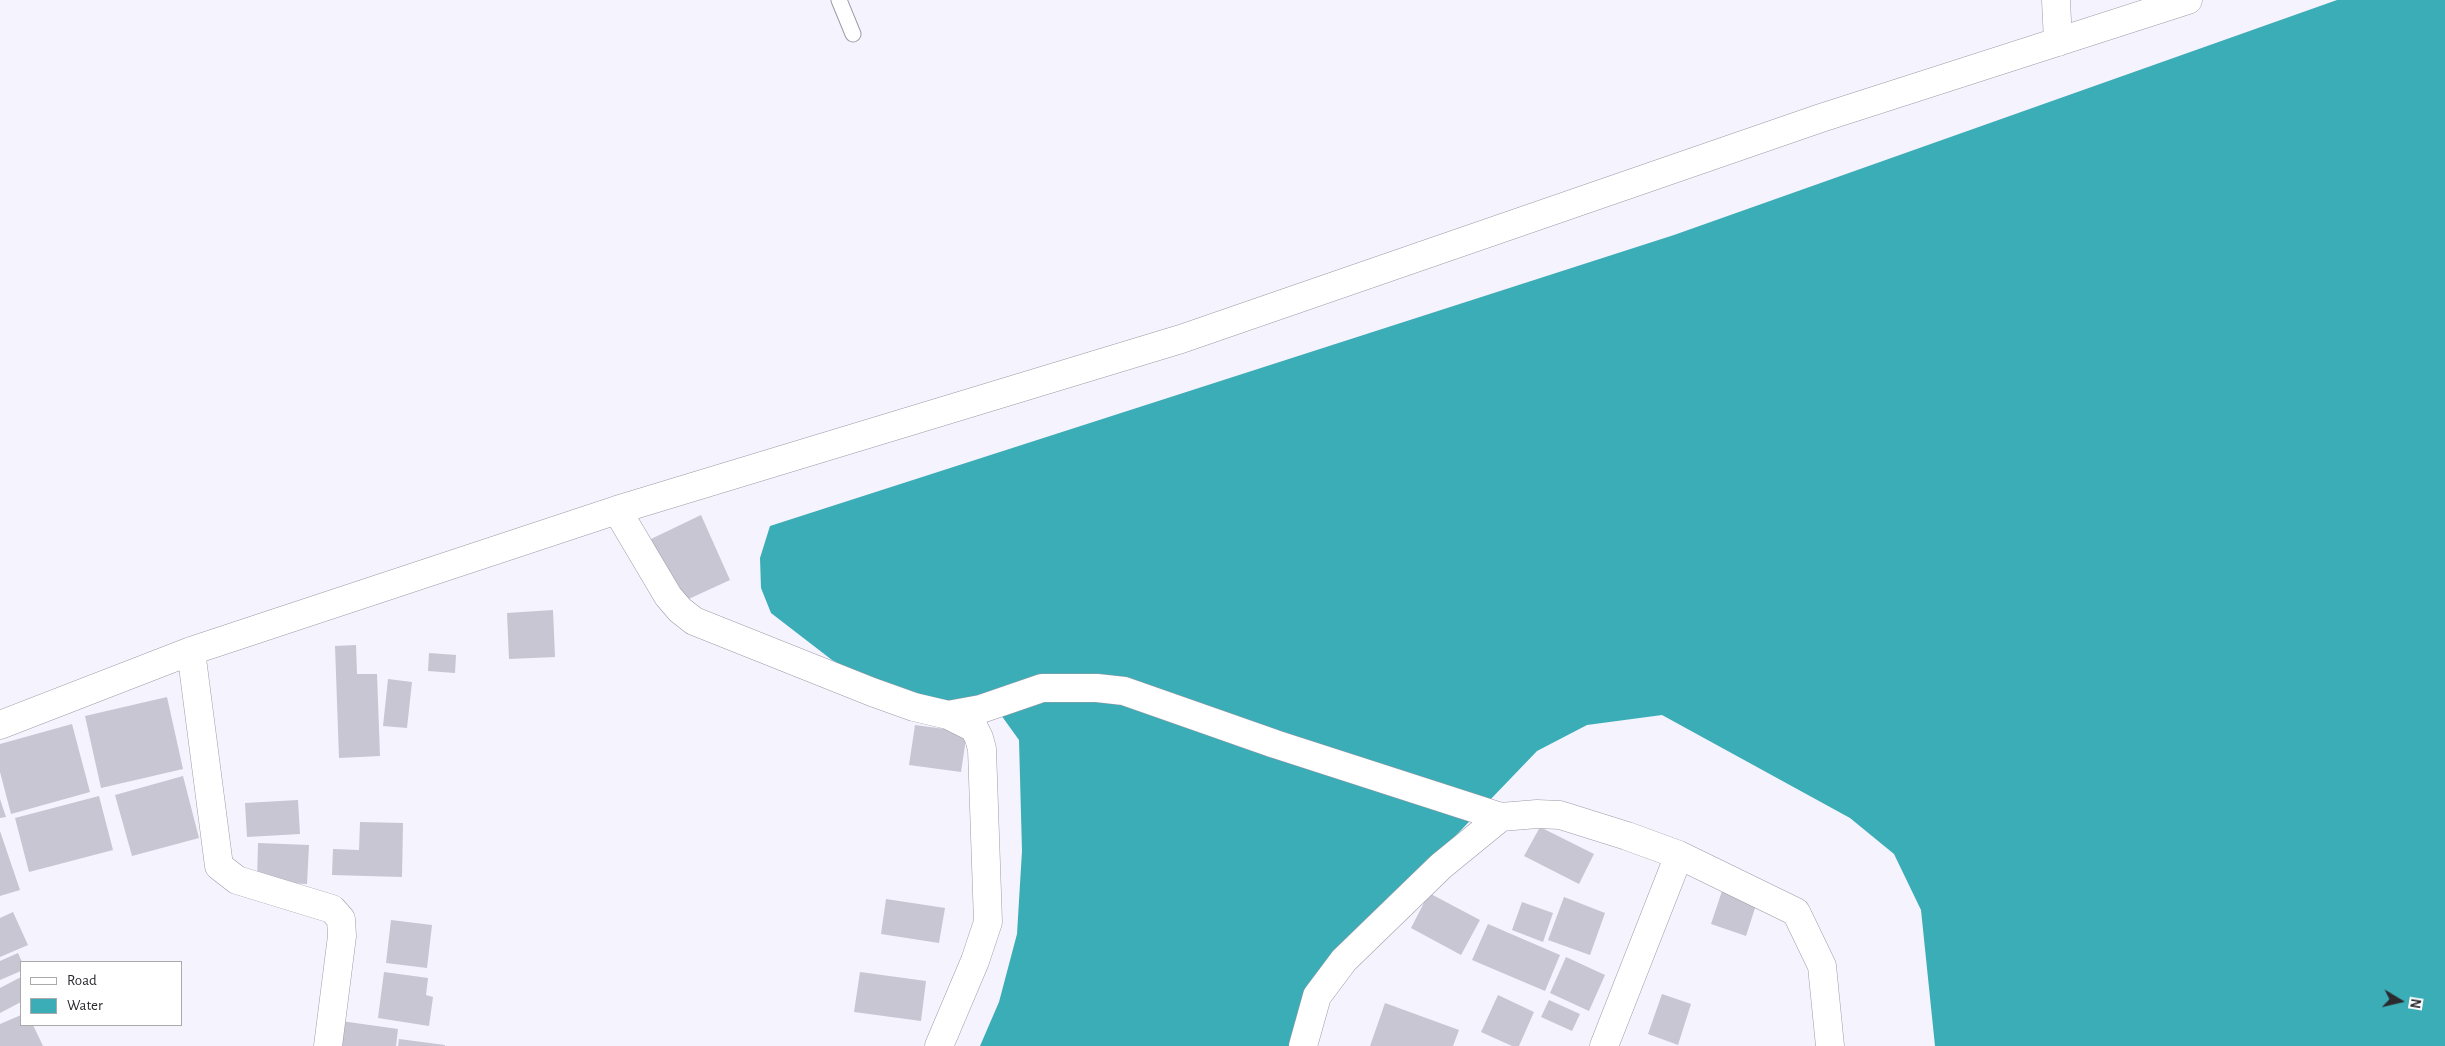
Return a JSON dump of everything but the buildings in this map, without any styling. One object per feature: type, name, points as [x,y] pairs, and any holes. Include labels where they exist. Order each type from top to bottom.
[{"type":"street","points":[[2056,0],[2058,42]]},
{"type":"street","points":[[0,725],[191,651],[617,510],[1181,339],[1821,118],[2188,0]]},
{"type":"street","points":[[617,510],[668,596],[680,610],[694,621],[914,708],[956,714],[981,709],[1042,688],[1097,688],[1124,691],[1275,744],[1496,816],[1560,815],[1679,855],[1796,912],[1822,966],[1830,1046]]},
{"type":"street","points":[[191,651],[219,866],[237,880],[332,909],[340,919],[342,936],[328,1046]]},
{"type":"street","points":[[939,1046],[975,961],[988,922],[982,749],[974,728],[956,714]]},
{"type":"street","points":[[1303,1046],[1317,996],[1344,960],[1441,866],[1496,816]]},
{"type":"street","points":[[1604,1046],[1679,855]]},
{"type":"lane","points":[[839,0],[853,34]]},
{"type":"water","points":[[2337,0],[2445,0],[2445,1046],[1935,1046],[1921,910],[1894,854],[1850,818],[1662,715],[1587,725],[1537,751],[1343,953],[1298,1046],[980,1046],[999,1002],[1017,934],[1022,851],[1019,740],[1001,715],[968,703],[927,699],[876,684],[832,660],[771,613],[761,588],[760,558],[770,526],[1674,235]]}]
